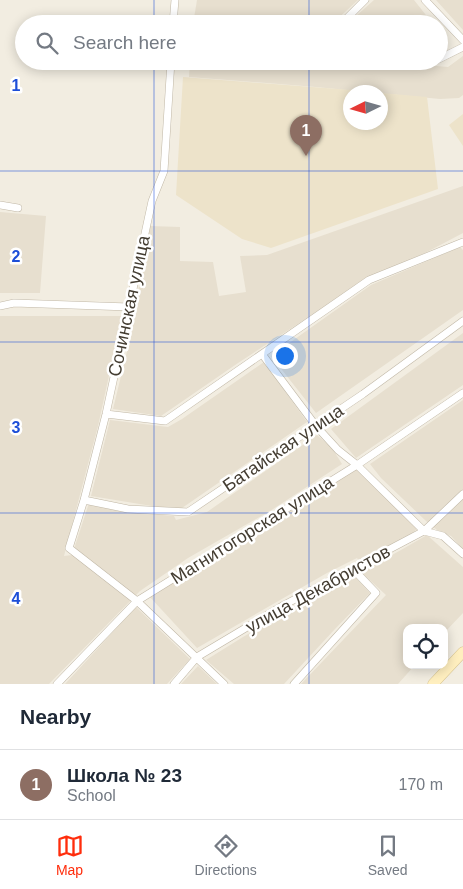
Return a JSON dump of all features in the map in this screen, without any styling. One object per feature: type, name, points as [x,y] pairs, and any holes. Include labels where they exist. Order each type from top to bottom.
[{"type":"main road","points":[[433,684],[463,652]]},
{"type":"street","points":[[174,15],[175,0]]},
{"type":"street","points":[[350,15],[365,0]]},
{"type":"street","points":[[425,0],[439,15]]},
{"type":"street","points":[[448,24],[463,40]]},
{"type":"street","points":[[448,54],[463,47]]},
{"type":"street","name":"Сочинская улица","points":[[137,601],[69,548],[84,500],[106,414],[152,202],[164,172],[170,70]]},
{"type":"street","points":[[0,204],[18,208]]},
{"type":"street","points":[[106,414],[165,421],[369,280],[463,242]]},
{"type":"street","points":[[0,306],[14,303],[129,307]]},
{"type":"street","name":"Батайская улица","points":[[84,500],[128,509],[188,512],[363,394],[463,320]]},
{"type":"street","points":[[262,354],[316,426],[338,450],[357,465],[424,532],[443,536],[463,554]]},
{"type":"street","name":"Магнитогорская улица","points":[[57,684],[137,601],[357,465],[463,393]]},
{"type":"street","name":"улица Декабристов","points":[[174,684],[198,657],[284,605],[424,532],[463,494]]},
{"type":"street","points":[[294,684],[376,593],[352,569]]},
{"type":"street","points":[[137,601],[198,657],[224,684]]},
{"type":"shaded area","points":[[197,0],[358,0],[342,15],[194,15]]},
{"type":"shaded area","points":[[374,0],[414,0],[426,15],[357,15]]},
{"type":"shaded area","points":[[436,0],[463,0],[463,30]]},
{"type":"shaded area","points":[[463,56],[463,95],[459,98],[440,99],[388,94],[388,85],[343,85],[343,90],[189,77],[189,70],[448,70],[448,67]]},
{"type":"shaded area","points":[[183,77],[343,89],[343,130],[388,130],[388,94],[427,97],[438,189],[271,248],[242,239],[176,195]]},
{"type":"shaded area","points":[[463,114],[463,146],[449,125]]},
{"type":"shaded area","points":[[463,186],[463,233],[425,253],[370,277],[161,416],[113,409],[131,335],[150,226],[180,227],[180,261],[213,262],[219,296],[246,292],[240,256],[267,255]]},
{"type":"shaded area","points":[[0,212],[46,216],[40,293],[0,293]]},
{"type":"shaded area","points":[[460,247],[463,250],[463,310],[316,413],[271,356],[371,285]]},
{"type":"shaded area","points":[[0,316],[122,316],[98,426],[64,556],[72,555],[89,503],[118,511],[174,516],[176,520],[207,512],[317,435],[332,448],[342,464],[270,511],[188,558],[140,591],[49,684],[0,684]]},
{"type":"shaded area","points":[[463,333],[463,385],[356,458],[331,429]]},
{"type":"shaded area","points":[[264,362],[307,422],[182,508],[176,510],[91,496],[110,420],[168,427]]},
{"type":"shaded area","points":[[463,400],[463,549],[451,536],[437,530],[426,521],[381,478],[370,464]]},
{"type":"shaded area","points":[[356,469],[379,492],[411,519],[417,529],[406,539],[359,561],[357,558],[327,573],[197,648],[149,596]]},
{"type":"shaded area","points":[[427,535],[463,567],[463,613],[448,629],[448,624],[403,624],[403,669],[411,669],[398,684],[301,684],[386,595],[361,572]]},
{"type":"shaded area","points":[[355,577],[370,593],[284,684],[234,684],[206,660],[303,602]]},
{"type":"shaded area","points":[[136,607],[190,659],[167,684],[65,684]]},
{"type":"shaded area","points":[[198,666],[217,684],[181,684]]},
{"type":"place","name":"Школа № 23","points":[[306,156]]}]
